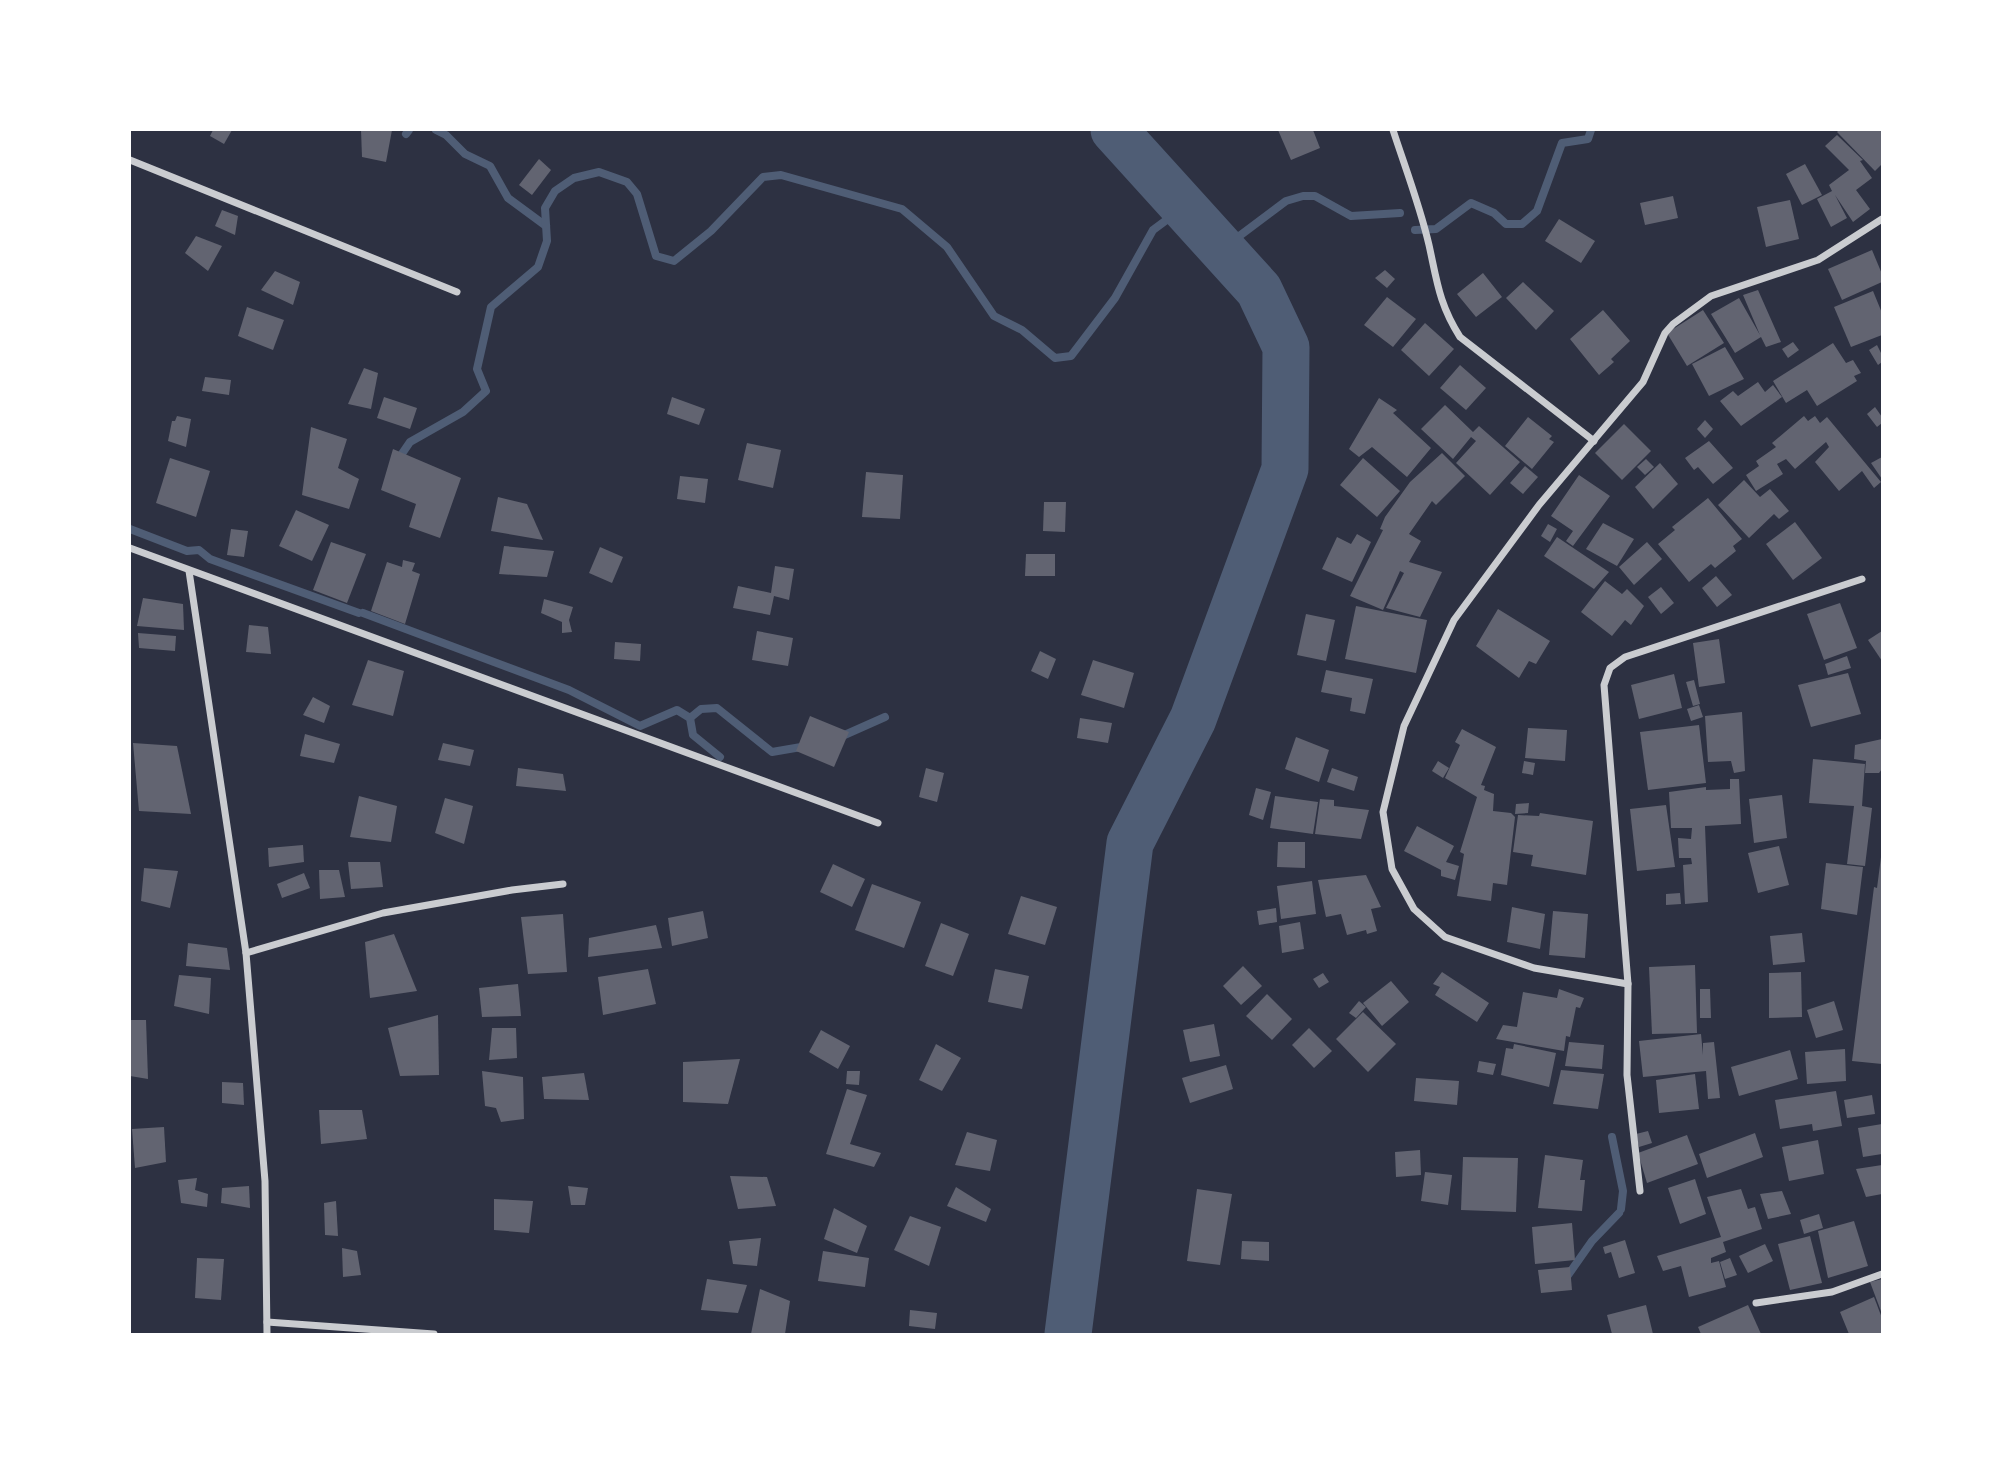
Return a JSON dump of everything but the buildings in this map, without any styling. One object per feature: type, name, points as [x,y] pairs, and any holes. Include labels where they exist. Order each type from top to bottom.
[{"type":"street","points":[[1393,130],[1429,244],[1436,289],[1445,314],[1460,337],[1594,442]]},
{"type":"street","points":[[130,160],[457,292]]},
{"type":"street","points":[[1628,984],[1534,968],[1445,937],[1414,909],[1392,869],[1383,813],[1404,726],[1454,620],[1539,505],[1643,382],[1665,333],[1682,315],[1711,296],[1735,285],[1818,260],[1882,219]]},
{"type":"street","points":[[130,548],[878,823]]},
{"type":"street","points":[[189,571],[246,953],[265,1181],[267,1335]]},
{"type":"street","points":[[1640,1191],[1627,1075],[1628,984],[1604,685],[1610,668],[1625,657],[1862,579]]},
{"type":"street","points":[[246,953],[383,913],[512,890],[563,884]]},
{"type":"street","points":[[1756,1303],[1832,1292],[1882,1274]]},
{"type":"street","points":[[267,1322],[434,1335]]},
{"type":"waterway","points":[[406,134],[409,130]]},
{"type":"waterway","points":[[436,130],[446,135],[465,154],[490,166],[508,198],[546,226]]},
{"type":"waterway","points":[[1068,1334],[1130,843],[1193,719],[1285,469],[1286,347],[1259,290],[1114,130]]},
{"type":"waterway","points":[[1415,230],[1436,229],[1471,203],[1494,213],[1506,224],[1522,224],[1537,211],[1562,143],[1588,139],[1591,130]]},
{"type":"waterway","points":[[397,461],[410,442],[463,412],[486,391],[477,369],[491,307],[538,267],[547,241],[545,208],[555,191],[574,178],[599,172],[627,182],[637,194],[656,256],[674,261],[711,231],[763,177],[781,175],[902,209],[947,247],[994,316],[1022,330],[1055,358],[1071,356],[1115,298],[1153,230],[1184,207]]},
{"type":"waterway","points":[[1222,249],[1286,201],[1303,196],[1315,196],[1351,216],[1400,213]]},
{"type":"waterway","points":[[130,529],[187,551],[199,550],[210,559],[359,613]]},
{"type":"waterway","points":[[363,613],[569,690],[640,726],[677,710],[690,718],[693,735],[720,757]]},
{"type":"waterway","points":[[690,718],[701,709],[717,708],[772,752],[807,746]]},
{"type":"waterway","points":[[840,737],[885,717]]},
{"type":"waterway","points":[[1612,1137],[1623,1191],[1621,1209]]},
{"type":"waterway","points":[[1566,1278],[1592,1241],[1619,1213]]}]
